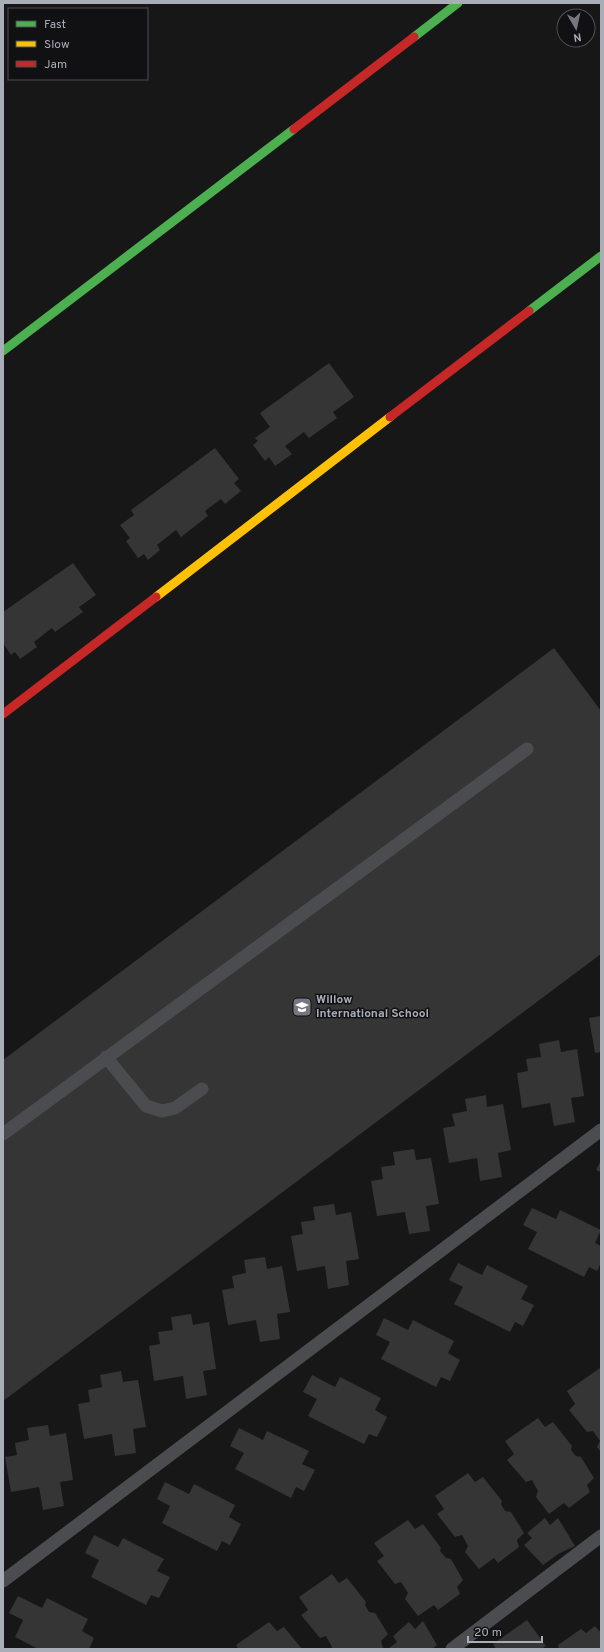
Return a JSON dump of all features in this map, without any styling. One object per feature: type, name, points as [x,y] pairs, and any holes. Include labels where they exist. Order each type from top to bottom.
[{"type":"street","points":[[3,351],[458,3]]},
{"type":"street","points":[[3,714],[601,256]]},
{"type":"lane","points":[[3,1134],[527,749]]},
{"type":"lane","points":[[106,1057],[146,1106],[162,1111],[175,1108],[202,1090]]},
{"type":"lane","points":[[3,1581],[601,1130]]},
{"type":"lane","points":[[452,1649],[601,1536]]},
{"type":"building","points":[[329,363],[354,397],[333,412],[337,418],[309,438],[304,432],[285,446],[292,454],[275,466],[269,457],[265,461],[253,445],[258,441],[255,438],[270,427],[260,413]]},
{"type":"building","points":[[215,448],[239,479],[234,483],[241,491],[225,504],[221,499],[205,511],[208,516],[181,537],[176,530],[157,545],[160,550],[148,560],[144,554],[138,558],[126,541],[130,538],[120,525],[134,515],[131,510]]},
{"type":"building","points":[[73,563],[96,595],[79,607],[83,612],[55,632],[52,628],[34,642],[37,647],[20,659],[15,652],[11,655],[3,643],[3,612]]},
{"type":"building","name":"Willow International School","points":[[554,648],[601,711],[601,954],[3,1401],[3,1060]]},
{"type":"building","points":[[601,1016],[601,1052],[595,1053],[589,1018]]},
{"type":"building","points":[[559,1040],[561,1052],[577,1049],[584,1096],[571,1098],[575,1122],[554,1126],[550,1103],[522,1108],[517,1073],[528,1071],[526,1059],[541,1057],[539,1044]]},
{"type":"building","points":[[486,1095],[487,1107],[503,1104],[511,1150],[498,1153],[502,1177],[480,1181],[477,1158],[449,1163],[443,1128],[455,1126],[452,1114],[467,1111],[465,1099]]},
{"type":"building","points":[[414,1149],[416,1160],[431,1158],[439,1204],[426,1206],[430,1231],[409,1234],[405,1212],[377,1216],[371,1181],[383,1179],[381,1167],[395,1165],[393,1152]]},
{"type":"building","points":[[601,1160],[601,1172],[596,1170]]},
{"type":"building","points":[[334,1204],[336,1215],[351,1212],[359,1259],[346,1261],[349,1285],[328,1289],[325,1266],[297,1271],[291,1236],[303,1234],[301,1222],[315,1220],[313,1207]]},
{"type":"building","points":[[532,1208],[556,1219],[560,1210],[601,1230],[595,1243],[601,1246],[601,1263],[597,1271],[589,1267],[584,1277],[528,1249],[537,1232],[523,1225]]},
{"type":"building","points":[[265,1257],[267,1269],[282,1266],[290,1312],[277,1314],[280,1339],[260,1342],[256,1320],[228,1325],[222,1290],[234,1288],[232,1276],[246,1273],[244,1260]]},
{"type":"building","points":[[458,1263],[482,1275],[487,1265],[528,1286],[521,1299],[534,1305],[523,1326],[515,1322],[510,1332],[454,1304],[463,1287],[449,1280]]},
{"type":"building","points":[[191,1314],[193,1325],[209,1322],[216,1369],[203,1371],[207,1395],[186,1399],[183,1376],[154,1381],[149,1346],[160,1344],[158,1332],[173,1330],[171,1317]]},
{"type":"building","points":[[384,1318],[408,1330],[413,1320],[454,1341],[448,1353],[460,1360],[450,1381],[441,1377],[436,1387],[381,1359],[390,1342],[376,1335]]},
{"type":"building","points":[[600,1368],[601,1452],[597,1447],[600,1441],[593,1431],[587,1432],[569,1410],[575,1404],[567,1391]]},
{"type":"building","points":[[121,1371],[123,1382],[138,1380],[146,1427],[133,1429],[136,1453],[115,1456],[112,1434],[84,1439],[78,1404],[90,1402],[88,1390],[102,1387],[100,1375]]},
{"type":"building","points":[[312,1375],[335,1387],[340,1377],[381,1398],[375,1410],[387,1417],[377,1437],[369,1434],[364,1444],[308,1416],[317,1399],[303,1392]]},
{"type":"building","points":[[538,1418],[545,1427],[553,1422],[572,1446],[571,1450],[576,1456],[581,1457],[594,1478],[587,1485],[590,1492],[569,1508],[564,1503],[549,1514],[536,1497],[538,1491],[532,1480],[526,1482],[507,1460],[514,1454],[505,1441]]},
{"type":"building","points":[[48,1425],[50,1436],[66,1433],[73,1480],[60,1482],[64,1506],[43,1510],[39,1487],[11,1492],[5,1457],[17,1455],[15,1443],[29,1440],[27,1428]]},
{"type":"building","points":[[239,1428],[263,1440],[267,1431],[309,1451],[302,1464],[315,1470],[304,1491],[296,1487],[291,1498],[235,1469],[244,1453],[230,1446]]},
{"type":"building","points":[[468,1473],[475,1482],[483,1477],[502,1501],[501,1504],[505,1511],[511,1512],[524,1533],[517,1540],[519,1547],[498,1563],[494,1558],[479,1569],[465,1552],[468,1546],[462,1535],[455,1537],[437,1514],[444,1509],[435,1496]]},
{"type":"building","points":[[165,1482],[189,1494],[194,1484],[235,1505],[229,1517],[241,1524],[230,1545],[222,1541],[217,1551],[162,1523],[170,1506],[157,1499]]},
{"type":"building","points":[[545,1518],[550,1525],[558,1518],[575,1546],[558,1554],[543,1565],[524,1545],[532,1538],[527,1533]]},
{"type":"building","points":[[408,1520],[415,1529],[423,1524],[441,1548],[440,1551],[446,1558],[451,1559],[463,1580],[457,1587],[460,1594],[438,1610],[434,1605],[418,1616],[405,1599],[408,1593],[401,1582],[395,1584],[377,1561],[384,1556],[374,1543]]},
{"type":"building","points":[[94,1535],[118,1547],[123,1538],[164,1559],[157,1571],[170,1577],[159,1598],[151,1595],[146,1605],[91,1577],[99,1560],[85,1553]]},
{"type":"building","points":[[332,1574],[339,1583],[347,1578],[366,1602],[365,1605],[369,1612],[375,1613],[388,1634],[381,1641],[382,1649],[331,1649],[332,1647],[326,1636],[320,1638],[301,1615],[308,1610],[299,1597]]},
{"type":"building","points":[[18,1596],[42,1608],[47,1598],[88,1619],[82,1631],[94,1638],[89,1649],[38,1649],[15,1637],[23,1620],[9,1613]]},
{"type":"building","points":[[527,1620],[546,1646],[541,1649],[496,1649],[493,1644]]},
{"type":"building","points":[[423,1621],[437,1645],[432,1649],[389,1648],[397,1642],[393,1636],[409,1622],[415,1629]]},
{"type":"building","points":[[269,1622],[277,1631],[284,1627],[302,1649],[239,1649],[236,1645]]},
{"type":"building","points":[[595,1626],[601,1633],[601,1649],[559,1649],[558,1645],[581,1629],[586,1633]]},
{"type":"traffic: fast","points":[[414,37],[458,3]]},
{"type":"traffic: fast","points":[[3,351],[294,129]]},
{"type":"traffic: fast","points":[[529,311],[601,256]]},
{"type":"traffic: slow","points":[[156,597],[390,417]]},
{"type":"traffic: jam","points":[[294,129],[414,37]]},
{"type":"traffic: jam","points":[[390,417],[529,311]]},
{"type":"traffic: jam","points":[[3,714],[156,597]]},
{"type":"place","name":"Willow International School","points":[[302,1007]]}]
